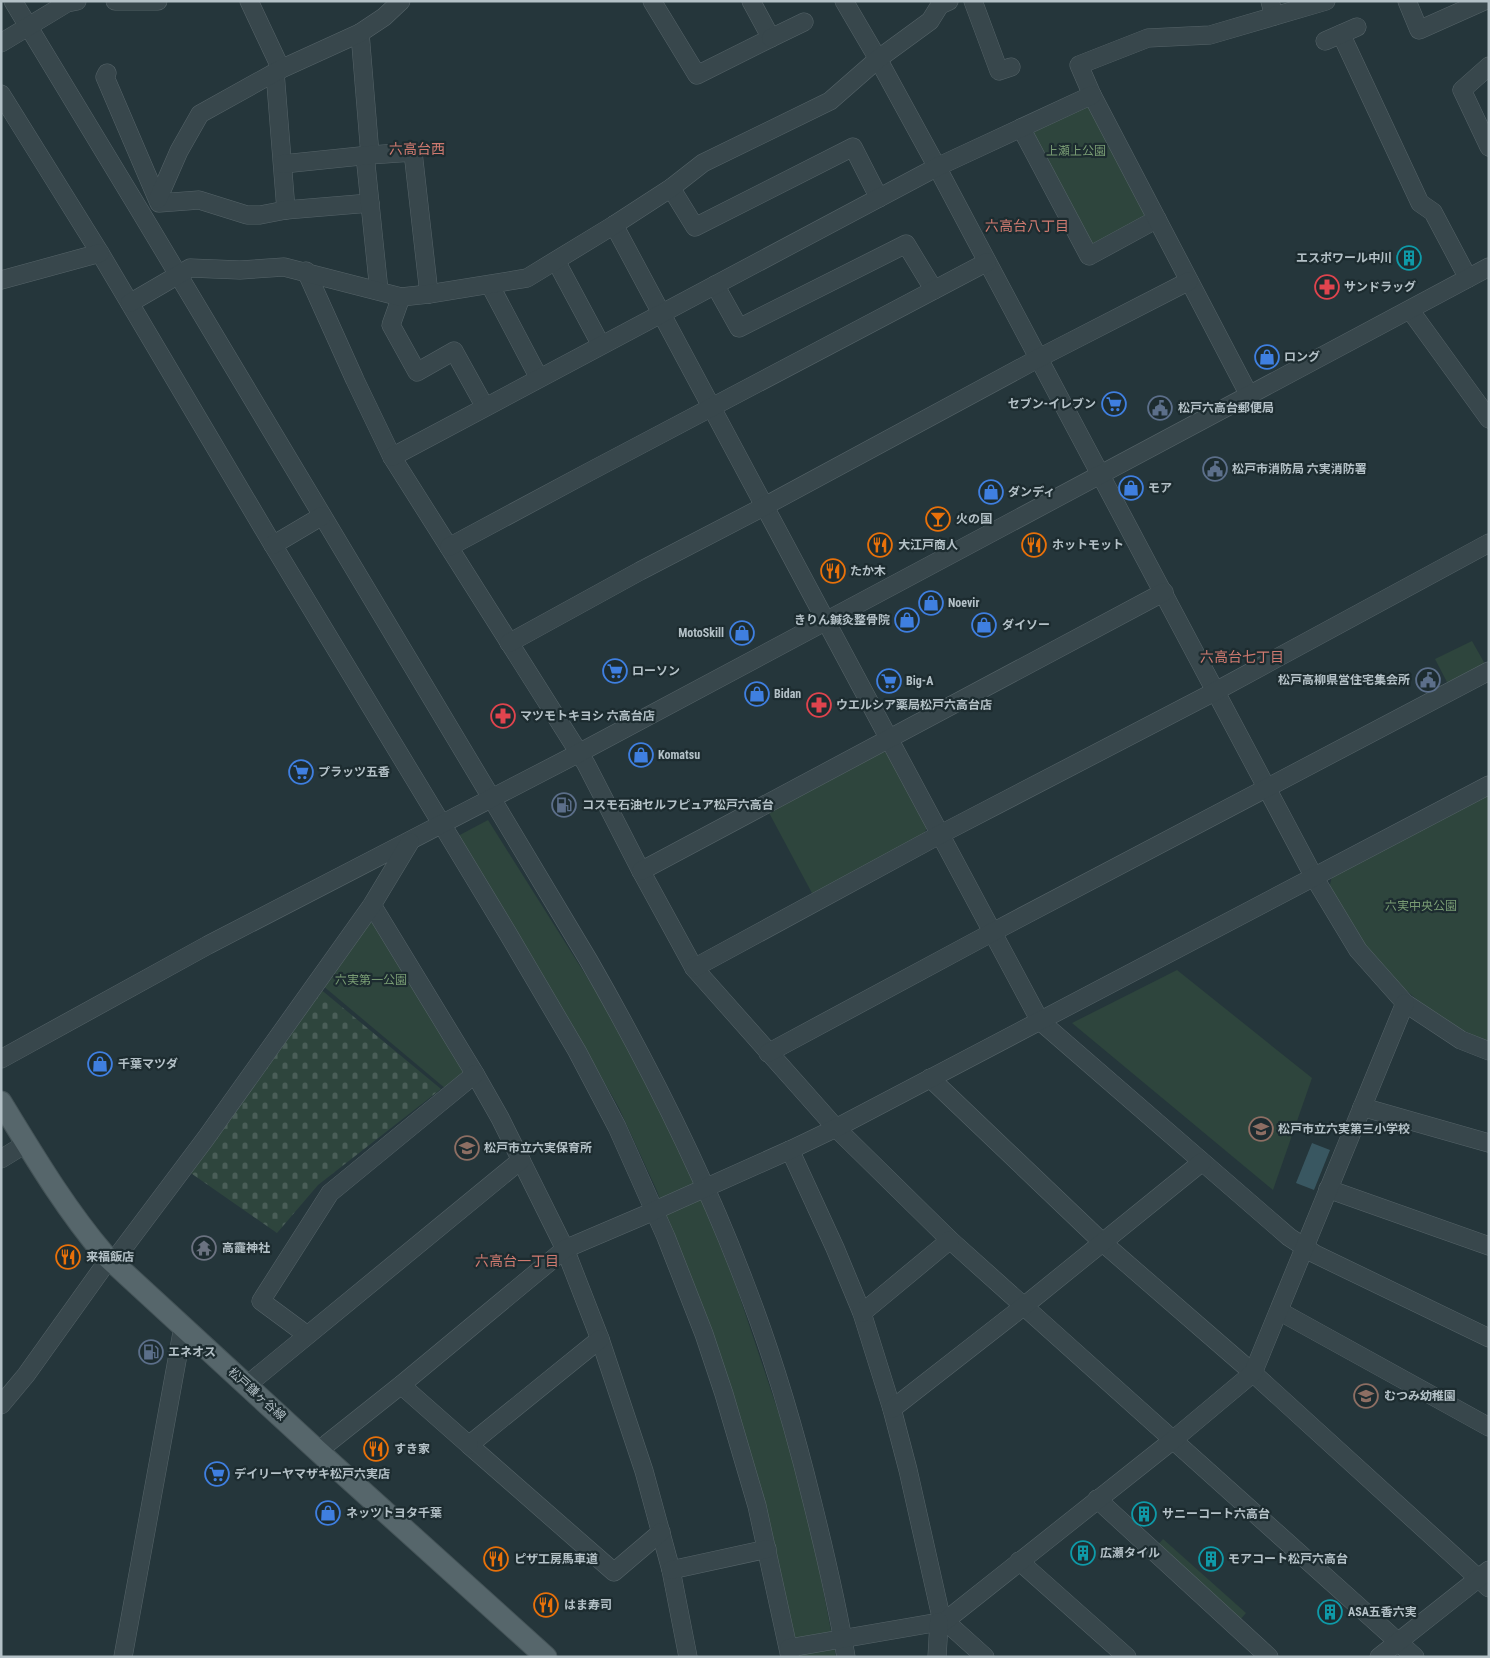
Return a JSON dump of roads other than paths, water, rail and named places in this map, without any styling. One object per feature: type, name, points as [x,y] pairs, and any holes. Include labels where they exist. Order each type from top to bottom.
[{"type":"main road","name":"松戸鎌ヶ谷線","points":[[1,1102],[82,1227],[104,1254],[546,1657]]},
{"type":"street","points":[[13,1],[589,961],[664,1099],[706,1188],[744,1281],[782,1390],[822,1541],[846,1657]]},
{"type":"street","points":[[1,43],[67,3],[77,1]]},
{"type":"street","points":[[115,1],[158,1]]},
{"type":"street","points":[[248,1],[278,71],[286,210]]},
{"type":"street","points":[[140,211],[158,200],[179,151],[200,114],[278,71],[360,33],[384,17],[401,1]]},
{"type":"street","points":[[652,1],[697,75],[804,22]]},
{"type":"street","points":[[751,1],[770,38]]},
{"type":"street","points":[[844,1],[937,166],[1314,877],[1358,950],[1405,1004],[1461,1040],[1489,1051]]},
{"type":"street","points":[[973,1],[999,71],[1011,67]]},
{"type":"street","points":[[1249,395],[1092,96],[1079,65],[1148,38],[1210,35],[1272,9],[1326,1]]},
{"type":"street","points":[[1407,1],[1420,30],[1484,1]]},
{"type":"street","points":[[130,304],[190,268],[240,270],[284,267],[306,271],[401,297],[527,278],[671,188],[703,163],[830,101],[878,59],[930,21],[942,3]]},
{"type":"street","points":[[1325,42],[1349,31],[1420,203],[1433,212],[1468,278]]},
{"type":"street","points":[[360,33],[370,203],[379,291]]},
{"type":"street","points":[[1489,66],[1462,90],[1489,147]]},
{"type":"street","points":[[107,73],[105,77],[159,203],[199,200],[247,215],[260,215],[286,210],[370,203]]},
{"type":"street","points":[[1,94],[100,253],[577,1051],[617,1127],[655,1211],[697,1317],[724,1394],[757,1506],[789,1652],[843,1638],[942,1621],[1173,1440],[1253,1372],[1405,1004]]},
{"type":"street","points":[[392,457],[937,166],[1092,96]]},
{"type":"street","points":[[1021,128],[1089,256],[1157,219]]},
{"type":"street","points":[[671,188],[695,227],[853,147],[878,198]]},
{"type":"street","points":[[283,164],[413,152],[429,294]]},
{"type":"street","points":[[614,225],[991,933],[1040,1021],[1289,1237],[1314,1254],[1489,1338]]},
{"type":"street","points":[[715,284],[739,328],[906,244],[934,290]]},
{"type":"street","points":[[1,280],[100,253]]},
{"type":"street","points":[[556,261],[601,345]]},
{"type":"street","points":[[449,547],[987,262]]},
{"type":"street","points":[[1,1059],[208,945],[579,753],[1489,267]]},
{"type":"street","points":[[306,271],[392,457],[586,764],[694,968],[836,1128],[950,1240],[1415,1657]]},
{"type":"street","points":[[509,642],[1040,358],[1189,281]]},
{"type":"street","points":[[490,285],[539,378]]},
{"type":"street","points":[[401,297],[391,325],[417,372],[454,351],[485,407]]},
{"type":"street","points":[[1410,310],[1483,401],[1489,419]]},
{"type":"street","points":[[273,545],[322,516]]},
{"type":"street","points":[[694,968],[939,835],[1216,691],[1489,543]]},
{"type":"street","points":[[642,871],[1164,592]]},
{"type":"street","points":[[768,1053],[991,933],[1489,671]]},
{"type":"street","points":[[319,1452],[564,1249],[655,1211],[836,1128],[1476,790],[1489,785]]},
{"type":"street","points":[[1,1405],[26,1374],[104,1266],[119,1254],[206,1138],[372,905],[410,842]]},
{"type":"street","points":[[372,905],[476,1074],[500,1118],[564,1249],[600,1339],[644,1471],[671,1570],[688,1657]]},
{"type":"street","points":[[307,1334],[261,1301],[330,1193],[476,1074]]},
{"type":"street","points":[[930,1078],[1102,1242],[1253,1372],[1485,1579],[1379,1657]]},
{"type":"street","points":[[1362,1107],[1489,1143]]},
{"type":"street","points":[[1,1159],[27,1143]]},
{"type":"street","points":[[790,1150],[835,1248],[862,1313],[892,1409],[908,1470],[942,1621],[937,1657]]},
{"type":"street","points":[[247,1385],[521,1160]]},
{"type":"street","points":[[892,1409],[1024,1306],[1202,1162]]},
{"type":"street","points":[[1328,1189],[1489,1246]]},
{"type":"street","points":[[862,1313],[950,1240]]},
{"type":"street","points":[[1279,1311],[1489,1427]]},
{"type":"street","points":[[123,1657],[183,1327]]},
{"type":"street","points":[[469,1445],[600,1339]]},
{"type":"street","points":[[402,1385],[614,1572],[661,1532]]},
{"type":"street","points":[[1097,1499],[1269,1657]]},
{"type":"street","points":[[671,1570],[767,1549]]},
{"type":"street","points":[[1020,1561],[1126,1657]]},
{"type":"street","points":[[942,1621],[985,1657]]},
{"type":"water","points":[[1312,1143],[1330,1150],[1314,1190],[1296,1183]]},
{"type":"place","name":"エスポワール中川","points":[[1409,258]]},
{"type":"place","name":"サンドラッグ","points":[[1327,287]]},
{"type":"place","name":"ロング","points":[[1267,357]]},
{"type":"place","name":"セブン-イレブン","points":[[1114,404]]},
{"type":"place","name":"松戸六高台郵便局","points":[[1160,408]]},
{"type":"place","name":"松戸市消防局 六実消防署","points":[[1215,469]]},
{"type":"place","name":"モア","points":[[1131,488]]},
{"type":"place","name":"ダンディ","points":[[991,492]]},
{"type":"place","name":"火の国","points":[[938,519]]},
{"type":"place","name":"大江戸商人","points":[[880,545]]},
{"type":"place","name":"ホットモット","points":[[1034,545]]},
{"type":"place","name":"たか木","points":[[833,571]]},
{"type":"place","name":"Noevir","points":[[931,603]]},
{"type":"place","name":"きりん鍼灸整骨院","points":[[907,620]]},
{"type":"place","name":"ダイソー","points":[[984,625]]},
{"type":"place","name":"MotoSkill","points":[[742,633]]},
{"type":"place","name":"ローソン","points":[[615,671]]},
{"type":"place","name":"松戸高柳県営住宅集会所","points":[[1428,680]]},
{"type":"place","name":"Big-A","points":[[889,681]]},
{"type":"place","name":"Bidan","points":[[757,694]]},
{"type":"place","name":"ウエルシア薬局松戸六高台店","points":[[819,705]]},
{"type":"place","name":"マツモトキヨシ 六高台店","points":[[503,716]]},
{"type":"place","name":"Komatsu","points":[[641,755]]},
{"type":"place","name":"プラッツ五香","points":[[301,772]]},
{"type":"place","name":"コスモ石油セルフピュア松戸六高台","points":[[564,805]]},
{"type":"place","name":"千葉マツダ","points":[[100,1064]]},
{"type":"place","name":"松戸市立六実第三小学校","points":[[1261,1129]]},
{"type":"place","name":"松戸市立六実保育所","points":[[467,1148]]},
{"type":"place","name":"高靇神社","points":[[204,1248]]},
{"type":"place","name":"来福飯店","points":[[68,1257]]},
{"type":"place","name":"エネオス","points":[[151,1352]]},
{"type":"place","name":"むつみ幼稚園","points":[[1366,1396]]},
{"type":"place","name":"すき家","points":[[376,1449]]},
{"type":"place","name":"デイリーヤマザキ松戸六実店","points":[[217,1474]]},
{"type":"place","name":"ネッツトヨタ千葉","points":[[328,1513]]},
{"type":"place","name":"サニーコート六高台","points":[[1144,1514]]},
{"type":"place","name":"広瀬タイル","points":[[1083,1553]]},
{"type":"place","name":"ピザ工房馬車道","points":[[496,1559]]},
{"type":"place","name":"モアコート松戸六高台","points":[[1211,1559]]},
{"type":"place","name":"はま寿司","points":[[546,1605]]},
{"type":"place","name":"ASA五香六実","points":[[1330,1612]]},
{"type":"district","name":"六高台西","points":[[417,149]]},
{"type":"district","name":"六高台八丁目","points":[[1027,226]]},
{"type":"district","name":"六高台七丁目","points":[[1242,657]]},
{"type":"district","name":"六高台一丁目","points":[[517,1261]]},
{"type":"park label","name":"上瀬上公園","points":[[1076,151]]},
{"type":"park label","name":"六実中央公園","points":[[1421,906]]},
{"type":"park label","name":"六実第一公園","points":[[371,980]]}]
